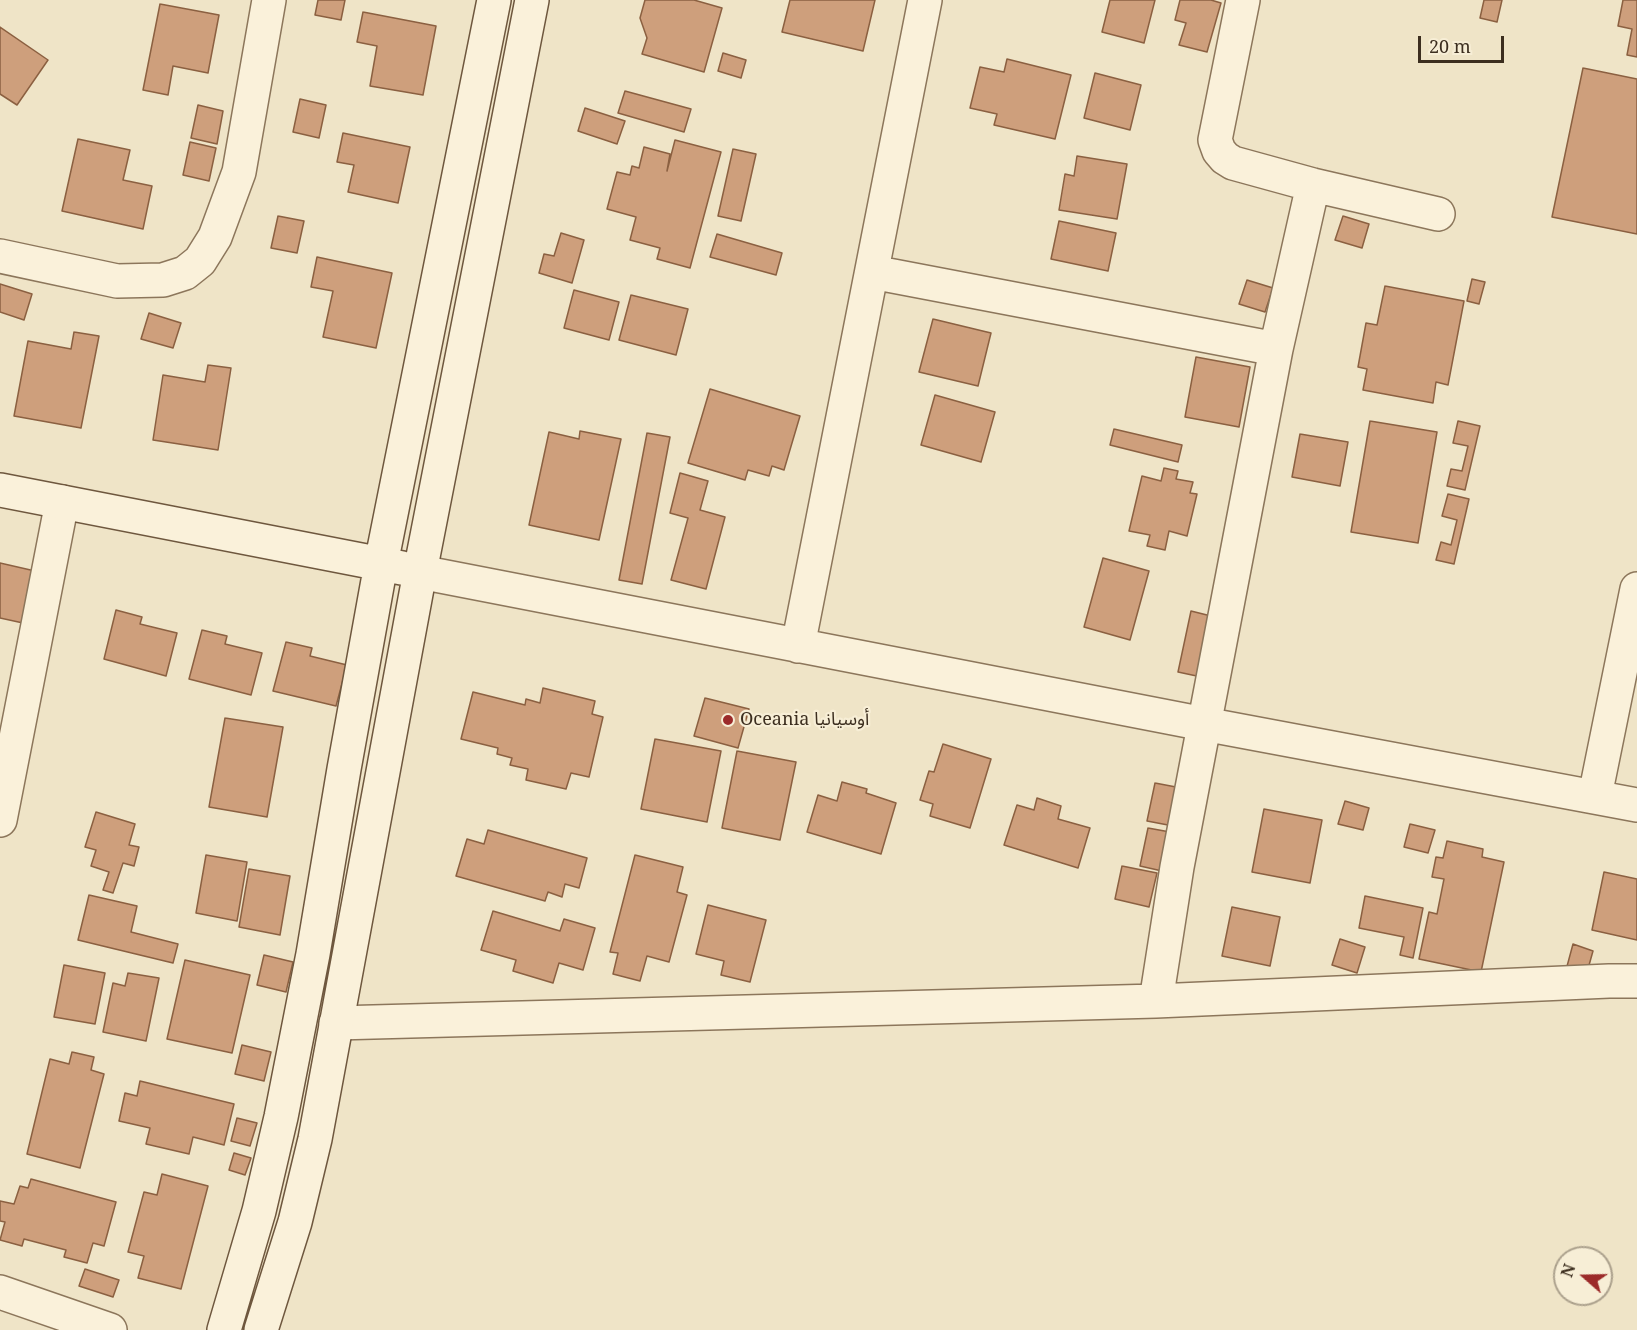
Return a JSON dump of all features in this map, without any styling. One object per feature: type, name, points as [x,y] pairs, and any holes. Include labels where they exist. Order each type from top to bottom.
[{"type":"street","points":[[0,256],[117,280],[164,280],[185,273],[200,261],[215,237],[239,172],[269,0]]},
{"type":"street","points":[[224,1330],[259,1211],[283,1105],[313,954],[381,564],[494,0]]},
{"type":"street","points":[[261,1330],[295,1222],[315,1139],[420,572],[532,0]]},
{"type":"street","points":[[798,646],[925,0]]},
{"type":"street","points":[[1243,0],[1216,130],[1215,140],[1219,151],[1233,163],[1313,185],[1438,214]]},
{"type":"street","points":[[1156,1001],[1177,867],[1204,724],[1276,350],[1313,185]]},
{"type":"street","points":[[872,272],[1276,350]]},
{"type":"street","points":[[435,291],[474,297]]},
{"type":"street","points":[[0,490],[798,646],[1637,805]]},
{"type":"street","points":[[0,820],[62,502]]},
{"type":"street","points":[[1595,796],[1637,589]]},
{"type":"street","points":[[336,1023],[1156,1001],[1637,981]]},
{"type":"street","points":[[0,1292],[110,1330]]},
{"type":"building","points":[[318,0],[345,0],[341,20],[315,15]]},
{"type":"building","points":[[645,0],[694,0],[722,8],[704,72],[642,54],[647,38],[640,18]]},
{"type":"building","points":[[790,0],[875,0],[863,51],[782,32]]},
{"type":"building","points":[[1110,0],[1155,0],[1144,43],[1102,32]]},
{"type":"building","points":[[1180,0],[1211,0],[1221,3],[1207,52],[1179,45],[1186,23],[1175,20]]},
{"type":"building","points":[[1484,0],[1502,0],[1497,22],[1480,18]]},
{"type":"building","points":[[1623,0],[1637,0],[1637,57],[1627,55],[1632,29],[1618,26]]},
{"type":"building","points":[[160,4],[219,15],[208,73],[173,66],[168,95],[143,90]]},
{"type":"building","points":[[363,12],[436,26],[423,95],[370,86],[377,46],[357,42]]},
{"type":"building","points":[[0,27],[48,60],[17,105],[0,94]]},
{"type":"building","points":[[723,53],[746,60],[741,78],[718,71]]},
{"type":"building","points":[[1007,59],[1071,75],[1055,139],[994,125],[997,114],[970,108],[980,67],[1004,72]]},
{"type":"building","points":[[1583,68],[1637,79],[1637,234],[1552,217]]},
{"type":"building","points":[[1095,73],[1141,85],[1130,130],[1084,118]]},
{"type":"building","points":[[625,91],[691,109],[684,132],[618,113]]},
{"type":"building","points":[[300,99],[326,105],[319,138],[293,132]]},
{"type":"building","points":[[198,105],[223,111],[217,144],[191,138]]},
{"type":"building","points":[[585,108],[625,121],[617,144],[578,131]]},
{"type":"building","points":[[343,133],[410,147],[398,203],[348,192],[354,165],[337,162]]},
{"type":"building","points":[[78,139],[130,150],[123,180],[152,186],[143,229],[62,211]]},
{"type":"building","points":[[675,140],[721,152],[690,268],[657,259],[660,248],[630,240],[636,217],[607,209],[617,172],[630,175],[632,166],[639,168],[644,147],[670,154],[667,171]]},
{"type":"building","points":[[190,142],[216,148],[209,181],[183,175]]},
{"type":"building","points":[[733,149],[756,154],[741,221],[718,216]]},
{"type":"building","points":[[1077,156],[1127,164],[1117,219],[1059,210],[1065,174],[1074,176]]},
{"type":"building","points":[[278,216],[304,221],[297,253],[271,248]]},
{"type":"building","points":[[1343,216],[1369,224],[1362,248],[1335,240]]},
{"type":"building","points":[[1059,221],[1116,233],[1108,271],[1051,259]]},
{"type":"building","points":[[561,233],[584,240],[572,283],[539,273],[544,254],[554,256]]},
{"type":"building","points":[[717,234],[782,253],[776,275],[710,257]]},
{"type":"building","points":[[317,257],[392,273],[376,348],[323,337],[333,291],[311,287]]},
{"type":"building","points":[[1472,279],[1485,282],[1479,304],[1467,301]]},
{"type":"building","points":[[1247,280],[1273,288],[1265,312],[1239,304]]},
{"type":"building","points":[[0,284],[32,294],[24,320],[0,312]]},
{"type":"building","points":[[1385,286],[1464,301],[1448,385],[1436,382],[1433,403],[1363,390],[1367,369],[1358,367],[1366,323],[1377,325]]},
{"type":"building","points":[[574,290],[619,302],[609,340],[564,328]]},
{"type":"building","points":[[631,295],[688,309],[676,355],[619,340]]},
{"type":"building","points":[[149,313],[181,323],[173,348],[141,339]]},
{"type":"building","points":[[933,319],[991,333],[978,386],[919,372]]},
{"type":"building","points":[[74,332],[99,336],[81,428],[14,416],[28,341],[71,349]]},
{"type":"building","points":[[1196,357],[1250,367],[1239,427],[1185,417]]},
{"type":"building","points":[[208,365],[231,368],[218,450],[153,440],[163,375],[205,382]]},
{"type":"building","points":[[710,389],[800,416],[784,470],[772,466],[769,476],[748,470],[745,480],[688,463]]},
{"type":"building","points":[[935,395],[995,412],[981,462],[921,445]]},
{"type":"building","points":[[1370,421],[1437,432],[1418,543],[1351,532]]},
{"type":"building","points":[[1458,421],[1480,426],[1465,490],[1447,486],[1451,469],[1462,471],[1468,446],[1453,443]]},
{"type":"building","points":[[1114,429],[1182,445],[1178,462],[1110,445]]},
{"type":"building","points":[[580,431],[621,439],[599,540],[529,525],[549,432],[579,439]]},
{"type":"building","points":[[647,433],[670,437],[642,584],[619,580]]},
{"type":"building","points":[[1300,434],[1348,442],[1340,486],[1292,477]]},
{"type":"building","points":[[1164,468],[1178,471],[1176,479],[1193,482],[1190,493],[1197,494],[1187,536],[1169,531],[1165,550],[1147,546],[1150,535],[1129,531],[1142,476],[1161,481]]},
{"type":"building","points":[[680,473],[708,481],[700,510],[725,517],[706,589],[671,580],[688,518],[670,513]]},
{"type":"building","points":[[1448,494],[1469,499],[1454,564],[1436,560],[1441,542],[1451,545],[1457,520],[1442,516]]},
{"type":"building","points":[[1103,558],[1149,571],[1130,640],[1084,627]]},
{"type":"building","points":[[0,563],[35,571],[23,623],[0,618]]},
{"type":"building","points":[[116,610],[142,617],[140,624],[177,633],[166,676],[104,659]]},
{"type":"building","points":[[1191,611],[1219,618],[1206,678],[1178,672]]},
{"type":"building","points":[[202,630],[227,636],[225,644],[262,653],[251,695],[189,679]]},
{"type":"building","points":[[286,642],[312,648],[310,656],[347,665],[336,706],[273,691]]},
{"type":"building","points":[[543,688],[595,701],[592,714],[603,717],[589,777],[571,773],[566,789],[526,780],[528,769],[510,765],[512,758],[497,754],[498,748],[461,739],[473,692],[525,705],[526,699],[540,703]]},
{"type":"building","points":[[705,698],[749,709],[738,748],[694,736]]},
{"type":"building","points":[[225,718],[283,727],[267,817],[209,807]]},
{"type":"building","points":[[655,739],[721,751],[707,822],[641,809]]},
{"type":"building","points":[[943,744],[991,759],[970,828],[930,816],[933,804],[920,800],[929,771],[934,772]]},
{"type":"building","points":[[737,751],[796,762],[780,840],[722,828]]},
{"type":"building","points":[[842,782],[867,789],[866,793],[896,803],[881,854],[807,832],[818,795],[837,801]]},
{"type":"building","points":[[1155,783],[1176,787],[1168,825],[1147,821]]},
{"type":"building","points":[[1037,798],[1061,806],[1058,819],[1090,828],[1078,868],[1004,845],[1017,805],[1034,810]]},
{"type":"building","points":[[1345,801],[1369,808],[1363,830],[1338,824]]},
{"type":"building","points":[[1264,809],[1322,820],[1310,883],[1252,872]]},
{"type":"building","points":[[96,812],[135,824],[129,845],[139,847],[134,866],[123,863],[113,893],[103,890],[109,872],[91,866],[96,850],[85,847]]},
{"type":"building","points":[[1410,824],[1435,830],[1428,853],[1404,847]]},
{"type":"building","points":[[1148,828],[1170,832],[1162,871],[1140,866]]},
{"type":"building","points":[[488,830],[587,858],[579,888],[565,884],[562,897],[548,892],[545,901],[456,876],[467,839],[484,844]]},
{"type":"building","points":[[1447,841],[1483,849],[1482,857],[1504,862],[1481,972],[1419,959],[1429,912],[1437,914],[1444,879],[1432,877],[1436,857],[1443,858]]},
{"type":"building","points":[[206,855],[247,862],[237,921],[196,913]]},
{"type":"building","points":[[635,855],[683,867],[677,892],[687,895],[669,962],[647,956],[640,981],[613,974],[618,953],[610,952]]},
{"type":"building","points":[[1122,866],[1157,873],[1149,907],[1115,899]]},
{"type":"building","points":[[249,869],[290,876],[280,935],[239,927]]},
{"type":"building","points":[[1604,872],[1637,879],[1637,940],[1592,930]]},
{"type":"building","points":[[89,895],[137,906],[131,932],[178,944],[173,963],[78,940]]},
{"type":"building","points":[[1365,896],[1423,908],[1413,958],[1400,955],[1404,937],[1359,928]]},
{"type":"building","points":[[708,905],[766,920],[750,982],[721,975],[724,961],[696,954]]},
{"type":"building","points":[[1232,907],[1280,917],[1270,966],[1222,956]]},
{"type":"building","points":[[493,911],[560,931],[564,919],[595,928],[583,970],[559,963],[553,983],[513,971],[516,960],[481,950]]},
{"type":"building","points":[[1340,939],[1365,947],[1357,973],[1332,965]]},
{"type":"building","points":[[1573,944],[1593,951],[1586,976],[1566,970]]},
{"type":"building","points":[[264,955],[293,962],[286,992],[257,985]]},
{"type":"building","points":[[185,960],[250,975],[232,1053],[167,1039]]},
{"type":"building","points":[[64,965],[105,973],[95,1024],[54,1017]]},
{"type":"building","points":[[128,973],[159,978],[146,1041],[103,1032],[113,983],[125,986]]},
{"type":"building","points":[[242,1045],[271,1052],[264,1081],[235,1074]]},
{"type":"building","points":[[72,1052],[94,1057],[91,1070],[104,1074],[80,1168],[27,1154],[50,1059],[69,1064]]},
{"type":"building","points":[[140,1081],[234,1104],[224,1145],[193,1137],[189,1154],[146,1144],[150,1128],[119,1121],[125,1093],[137,1096]]},
{"type":"building","points":[[237,1118],[257,1123],[250,1146],[231,1141]]},
{"type":"building","points":[[234,1153],[251,1158],[245,1175],[229,1170]]},
{"type":"building","points":[[162,1174],[208,1186],[181,1289],[138,1278],[144,1256],[128,1252],[144,1192],[157,1195]]},
{"type":"building","points":[[31,1179],[116,1202],[104,1246],[93,1243],[87,1263],[64,1257],[66,1250],[24,1239],[22,1246],[0,1240],[5,1222],[0,1221],[0,1201],[14,1204],[20,1186],[28,1188]]},
{"type":"building","points":[[85,1269],[119,1280],[113,1297],[79,1286]]},
{"type":"place","name":"Oceania أوسيانيا","points":[[728,720]]}]
